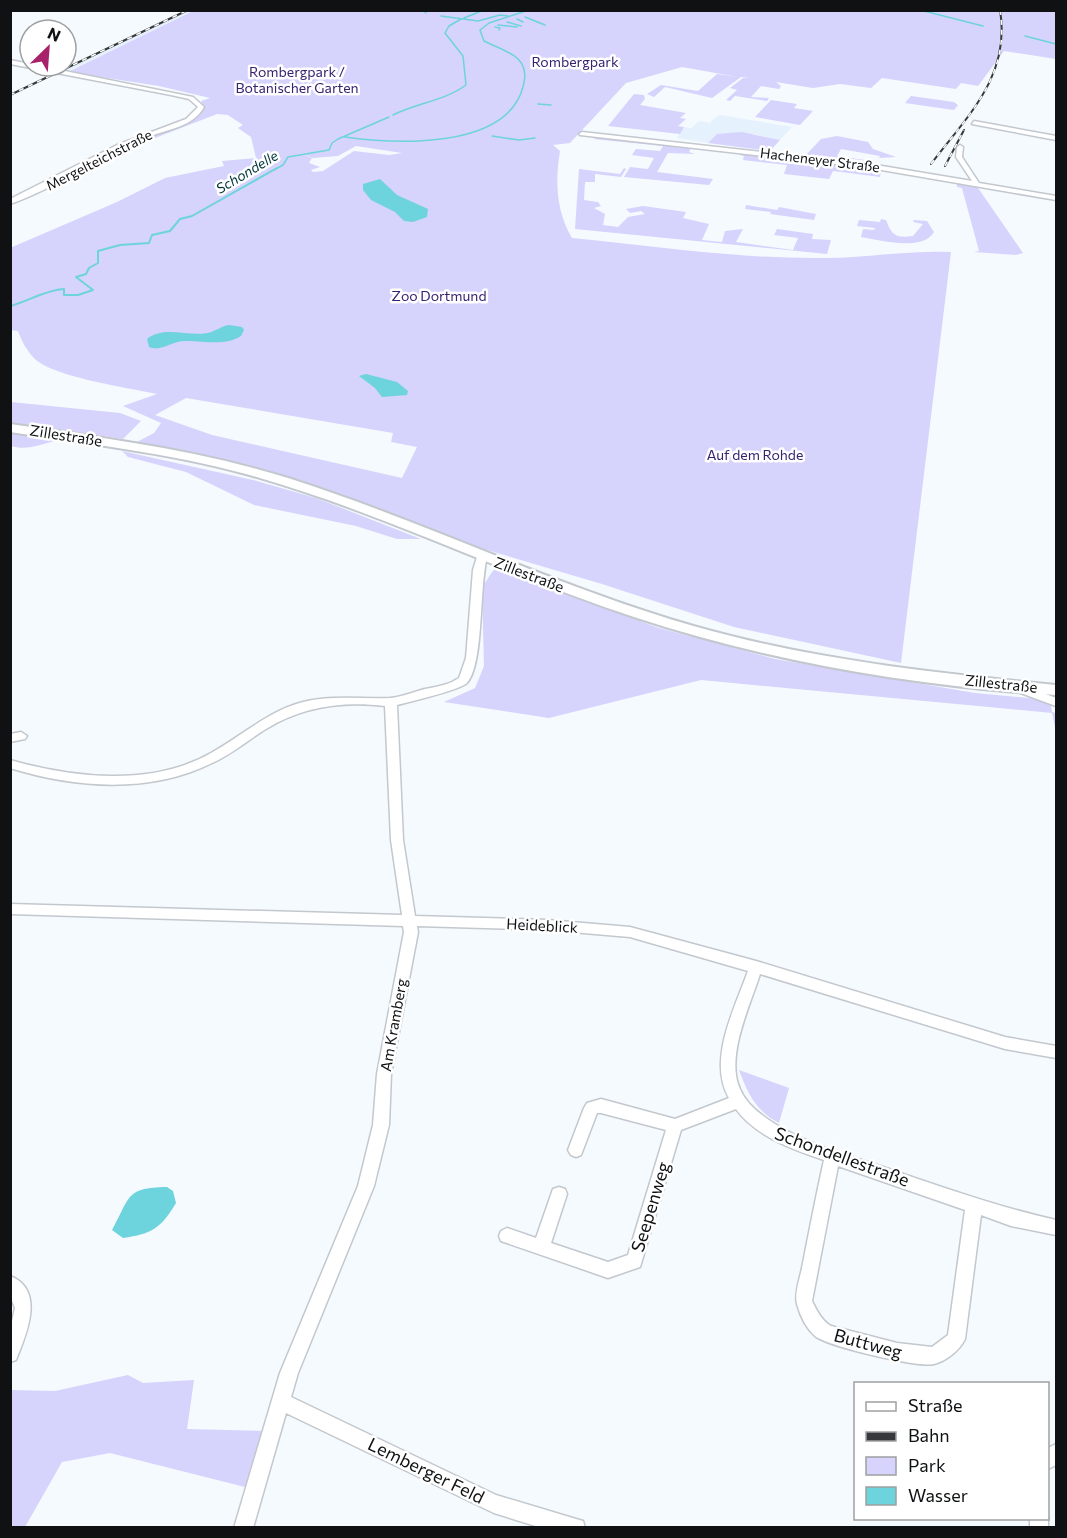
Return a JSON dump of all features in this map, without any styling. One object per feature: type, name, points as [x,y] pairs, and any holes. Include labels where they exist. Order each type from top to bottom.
[{"type":"main road","name":"Zillestraße","points":[[10,428],[152,450],[228,466],[319,493],[634,613],[732,641],[841,664],[1056,690]]},
{"type":"street","name":"Mergelteichstraße","points":[[10,62],[171,93],[191,98],[201,107],[194,116],[131,141],[58,181],[10,202]]},
{"type":"street","points":[[974,123],[1056,138]]},
{"type":"street","name":"Hacheneyer Straße","points":[[582,134],[840,162],[1056,198]]},
{"type":"street","points":[[960,147],[959,157],[976,183]]},
{"type":"street","points":[[10,764],[65,777],[110,779],[165,774],[206,761],[275,718],[300,707],[379,700],[391,703],[453,686],[463,679],[469,668],[474,594],[482,556]]},
{"type":"street","points":[[1006,685],[1056,702]]},
{"type":"street","name":"Am Kramberg","points":[[243,1527],[289,1373],[366,1186],[381,1125],[384,1074],[411,932],[397,840],[391,703]]},
{"type":"street","name":"Heideblick","points":[[10,909],[548,926],[630,932],[756,967],[1005,1043],[1056,1052]]},
{"type":"street","points":[[576,1150],[592,1107],[601,1106],[675,1126],[737,1102],[730,1085],[728,1060],[731,1043],[756,967]]},
{"type":"street","name":"Schondellestraße","points":[[737,1102],[749,1116],[772,1132],[832,1156],[1011,1218],[1056,1228]]},
{"type":"street","name":"Seepenweg","points":[[507,1236],[608,1270],[634,1261],[675,1126]]},
{"type":"street","name":"Buttweg","points":[[832,1156],[804,1301],[807,1310],[823,1332],[911,1356],[932,1357],[943,1350],[956,1339],[974,1206]]},
{"type":"street","points":[[541,1247],[559,1194]]},
{"type":"street","points":[[10,1284],[18,1290],[25,1308],[10,1354]]},
{"type":"street","name":"Lemberger Feld","points":[[282,1402],[494,1504],[576,1527]]},
{"type":"shaded area","points":[[184,11],[193,11],[78,67],[78,63]]},
{"type":"shaded area","points":[[720,115],[792,127],[780,140],[754,134],[717,134],[708,143],[677,138],[684,127],[691,128],[699,121],[711,123]]},
{"type":"green space","points":[[193,11],[1056,11],[1056,59],[1004,51],[978,86],[961,83],[956,89],[882,78],[871,88],[840,84],[813,88],[776,82],[781,86],[779,89],[761,86],[751,97],[769,98],[767,101],[735,96],[730,101],[726,100],[737,90],[730,88],[743,78],[749,78],[741,77],[712,98],[665,87],[654,97],[647,94],[661,85],[698,91],[717,74],[738,77],[682,67],[626,83],[570,143],[553,145],[560,151],[558,196],[563,217],[572,238],[792,258],[951,252],[901,663],[734,627],[602,584],[470,545],[273,474],[135,443],[154,433],[161,423],[123,406],[157,394],[75,376],[58,371],[35,359],[25,346],[18,331],[11,330],[10,248],[117,202],[165,178],[224,166],[222,161],[256,158],[251,137],[238,128],[243,125],[228,115],[217,114],[150,140],[115,160],[109,155],[198,116],[204,108],[201,101],[210,98],[159,86],[78,74],[78,67]],"holes":[[[356,146],[402,153],[389,155],[354,151],[323,171],[313,172],[311,170],[320,167],[309,163],[312,158],[295,151],[313,158],[338,156]],[[186,398],[393,433],[391,442],[417,447],[402,478],[212,435],[155,415]]]},
{"type":"green space","points":[[634,94],[644,95],[645,99],[640,105],[686,113],[680,118],[686,119],[678,126],[684,127],[680,134],[608,126]]},
{"type":"green space","points":[[911,96],[954,102],[958,105],[954,110],[905,103]]},
{"type":"green space","points":[[771,100],[797,104],[794,108],[813,111],[800,125],[755,117]]},
{"type":"green space","points":[[742,132],[780,140],[770,151],[708,143],[717,134]]},
{"type":"green space","points":[[837,136],[868,142],[873,149],[896,157],[879,158],[880,156],[841,149],[837,156],[872,161],[806,155],[821,139]]},
{"type":"green space","points":[[599,137],[697,148],[691,148],[689,152],[695,154],[668,153],[657,172],[713,179],[709,185],[624,177],[630,167],[648,169],[654,158],[632,155],[636,149],[660,151],[663,146],[593,139]]},
{"type":"green space","points":[[746,153],[880,169],[880,177],[833,171],[829,179],[784,174],[787,165],[743,160],[744,156],[739,155]]},
{"type":"green space","points":[[624,168],[626,169],[621,177],[595,174],[595,182],[585,182],[584,200],[598,202],[601,206],[594,208],[605,214],[603,225],[618,227],[628,217],[645,214],[641,211],[630,213],[626,209],[643,206],[686,212],[683,218],[709,224],[702,240],[722,242],[725,231],[743,229],[736,242],[793,250],[798,238],[774,235],[777,229],[813,234],[812,239],[831,240],[827,254],[575,229],[579,169],[620,174]]},
{"type":"green space","points":[[957,183],[976,185],[1023,253],[1016,255],[974,252],[979,251],[962,188],[957,187]]},
{"type":"green space","points":[[746,205],[777,210],[779,207],[816,214],[814,220],[745,209]]},
{"type":"green space","points":[[881,219],[886,220],[892,232],[901,237],[913,236],[923,224],[913,222],[914,220],[927,221],[934,232],[920,242],[911,243],[861,237],[863,229],[874,230],[875,228],[857,226],[859,220],[880,222]]},
{"type":"green space","points":[[11,402],[120,413],[141,421],[123,439],[11,423]]},
{"type":"green space","points":[[11,433],[58,440],[23,448],[11,446]]},
{"type":"green space","points":[[122,451],[253,480],[316,498],[421,539],[397,539],[356,526],[254,505],[186,472],[128,457]]},
{"type":"green space","points":[[495,568],[659,628],[775,659],[975,693],[1050,700],[1052,712],[1056,713],[1056,732],[1052,713],[701,680],[549,718],[444,702],[475,688],[484,666],[482,587]]},
{"type":"green space","points":[[739,1070],[789,1088],[779,1123],[764,1113],[754,1101]]},
{"type":"green space","points":[[128,1375],[143,1383],[194,1380],[187,1429],[265,1431],[249,1488],[110,1453],[62,1462],[25,1527],[11,1528],[11,1390],[55,1391]]},
{"type":"water","points":[[380,179],[397,195],[428,209],[427,217],[413,222],[404,221],[395,212],[371,200],[363,190],[363,184]]},
{"type":"water","points":[[229,325],[242,327],[244,330],[241,336],[221,342],[179,342],[162,348],[149,347],[147,339],[169,332],[207,333]]},
{"type":"water","points":[[366,374],[397,382],[408,391],[407,395],[382,397],[375,388],[359,376]]},
{"type":"water","points":[[167,1187],[173,1191],[176,1203],[155,1228],[149,1232],[123,1238],[112,1230],[127,1202],[136,1192],[143,1189]]},
{"type":"waterway","points":[[409,10],[418,10]]},
{"type":"waterway","points":[[422,10],[426,13]]},
{"type":"waterway","points":[[464,18],[484,10]]},
{"type":"waterway","name":"Schondelle","points":[[345,137],[419,141],[472,132],[495,122],[513,108],[523,87],[524,68],[515,56],[484,41],[480,30],[489,23],[529,10]]},
{"type":"waterway","points":[[920,10],[983,26]]},
{"type":"waterway","points":[[441,16],[478,21],[500,15],[508,16]]},
{"type":"waterway","points":[[525,17],[545,25]]},
{"type":"waterway","points":[[393,115],[449,95],[466,85],[463,56],[445,33],[449,26],[461,19]]},
{"type":"waterway","points":[[517,19],[523,22]]},
{"type":"waterway","points":[[507,22],[521,26]]},
{"type":"waterway","points":[[498,25],[517,27]]},
{"type":"waterway","points":[[495,27],[500,28],[499,30]]},
{"type":"waterway","points":[[1025,36],[1056,44]]},
{"type":"waterway","points":[[538,104],[551,105]]},
{"type":"waterway","name":"Schondelle","points":[[274,170],[283,165],[288,157],[329,150],[332,143],[338,139],[389,117]]},
{"type":"waterway","points":[[492,136],[519,140],[535,138]]},
{"type":"waterway","name":"Schondelle","points":[[10,306],[57,290],[64,289],[64,295],[78,295],[93,290],[76,277],[86,274],[89,268],[98,263],[98,251],[120,245],[149,243],[152,235],[170,231],[180,219],[192,216],[277,168]]},
{"type":"railway","points":[[10,95],[188,10]]},
{"type":"railway","points":[[931,164],[972,111],[993,75],[1002,34],[1000,10]]},
{"type":"railway","points":[[945,166],[964,130]]},
{"type":"park label","name":"Rombergpark","points":[[575,62]]},
{"type":"park label","name":"Rombergpark / Botanischer Garten","points":[[297,80]]},
{"type":"park label","name":"Zoo Dortmund","points":[[439,296]]},
{"type":"park label","name":"Auf dem Rohde","points":[[755,455]]}]
